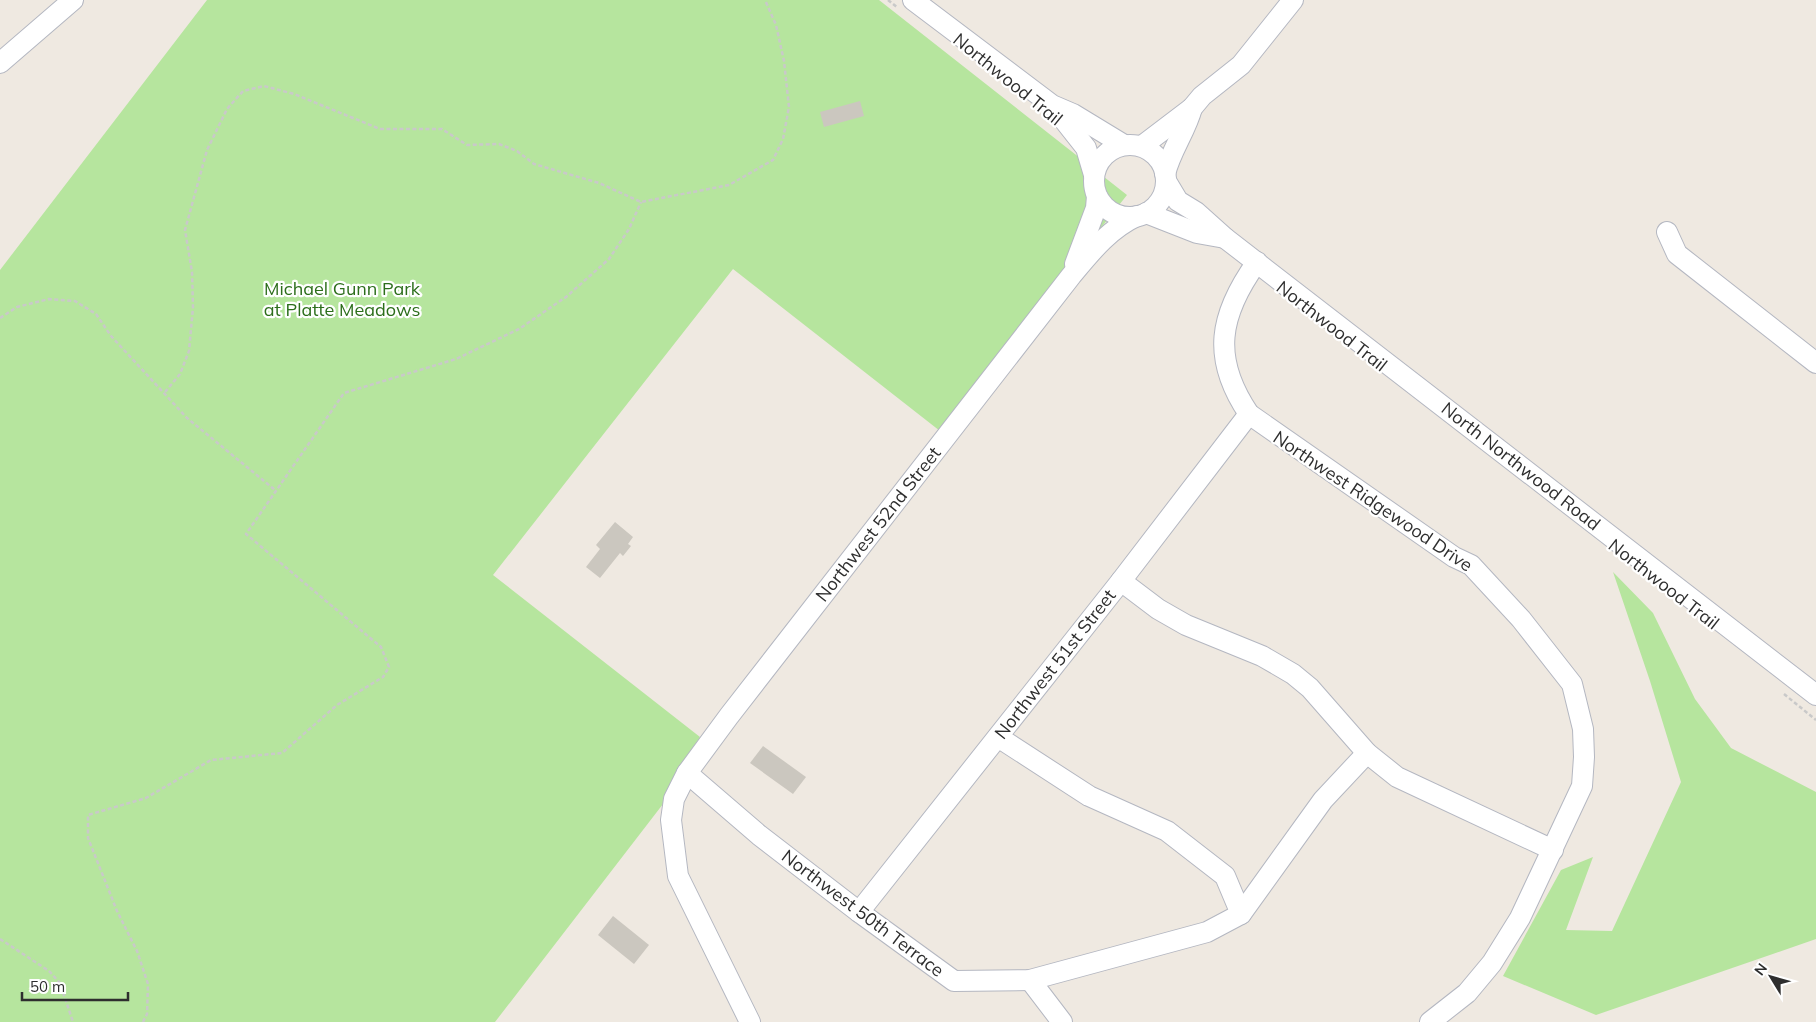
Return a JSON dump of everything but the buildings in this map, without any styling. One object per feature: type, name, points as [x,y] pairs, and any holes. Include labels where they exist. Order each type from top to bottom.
[{"type":"street","points":[[0,64],[73,0]]},
{"type":"street","points":[[1094,175],[1104,156],[1113,149],[1133,146],[1192,108],[1202,96],[1241,65],[1293,0]]},
{"type":"street","points":[[908,6],[1052,105],[1157,157],[1165,178]]},
{"type":"street","points":[[1052,105],[1083,142],[1094,175],[1097,196],[1109,210],[1127,216],[1141,214],[1161,199],[1169,160],[1187,127],[1192,108]]},
{"type":"street","name":"North Northwood Road","points":[[1165,178],[1178,201],[1196,212],[1225,238],[1816,695]]},
{"type":"street","name":"Northwest 52nd Street","points":[[1071,276],[1096,208],[1097,196]]},
{"type":"street","name":"North Northwood Road","points":[[1141,214],[1197,233],[1225,238]]},
{"type":"street","name":"Northwest 52nd Street","points":[[750,1022],[678,876],[670,820],[674,799],[687,773],[1071,276],[1107,234],[1123,222],[1141,214]]},
{"type":"street","points":[[1666,232],[1676,254],[1816,363]]},
{"type":"street","name":"Northwest Ridgewood Drive","points":[[1257,262],[1235,296],[1223,347],[1234,393],[1249,414],[1446,552],[1471,565],[1521,619],[1572,684],[1583,729],[1582,786],[1520,918],[1492,962],[1457,1003],[1430,1022]]},
{"type":"street","name":"Northwest 51st Street","points":[[859,912],[1121,581],[1249,414]]},
{"type":"street","points":[[1121,581],[1165,613],[1186,624],[1262,656],[1293,674],[1310,688],[1367,753],[1408,784],[1552,850]]},
{"type":"street","points":[[998,737],[1089,796],[1167,830],[1225,876],[1240,914]]},
{"type":"street","name":"Northwest 50th Terrace","points":[[687,773],[759,835],[859,912],[954,981],[1030,980],[1207,932],[1240,914],[1323,800],[1367,753]]},
{"type":"street","points":[[1030,980],[1062,1022]]},
{"type":"path","points":[[164,392],[180,374],[189,351],[193,298],[192,272],[185,230],[207,150],[227,109],[243,91],[264,86],[294,94],[380,128],[442,129],[467,145],[499,144],[517,151],[534,164],[599,183],[641,202],[729,185],[773,160],[783,139],[789,107],[784,61],[776,25],[764,0]]},
{"type":"path","points":[[888,0],[908,6]]},
{"type":"path","points":[[143,1022],[147,1014],[148,984],[137,950],[117,911],[88,838],[88,815],[146,798],[211,760],[282,752],[337,705],[383,677],[389,667],[381,647],[246,534],[344,393],[456,359],[519,329],[566,297],[609,259],[629,229],[641,202]]},
{"type":"path","points":[[0,318],[17,307],[49,299],[75,301],[96,314],[111,336],[187,418],[275,490]]},
{"type":"path","points":[[1780,690],[1816,720]]},
{"type":"path","points":[[0,939],[49,971],[60,983],[73,1022]]},
{"type":"green space","name":"Michael Gunn Park at Platte Meadows","points":[[207,0],[879,0],[1127,195],[940,431],[733,269],[493,575],[700,737],[673,778],[663,804],[495,1022],[0,1022],[0,270]]},
{"type":"green space","points":[[1613,572],[1653,613],[1695,699],[1731,748],[1816,792],[1816,939],[1596,1015],[1503,976],[1561,870],[1593,857],[1566,930],[1612,931],[1681,782],[1650,681]]}]
